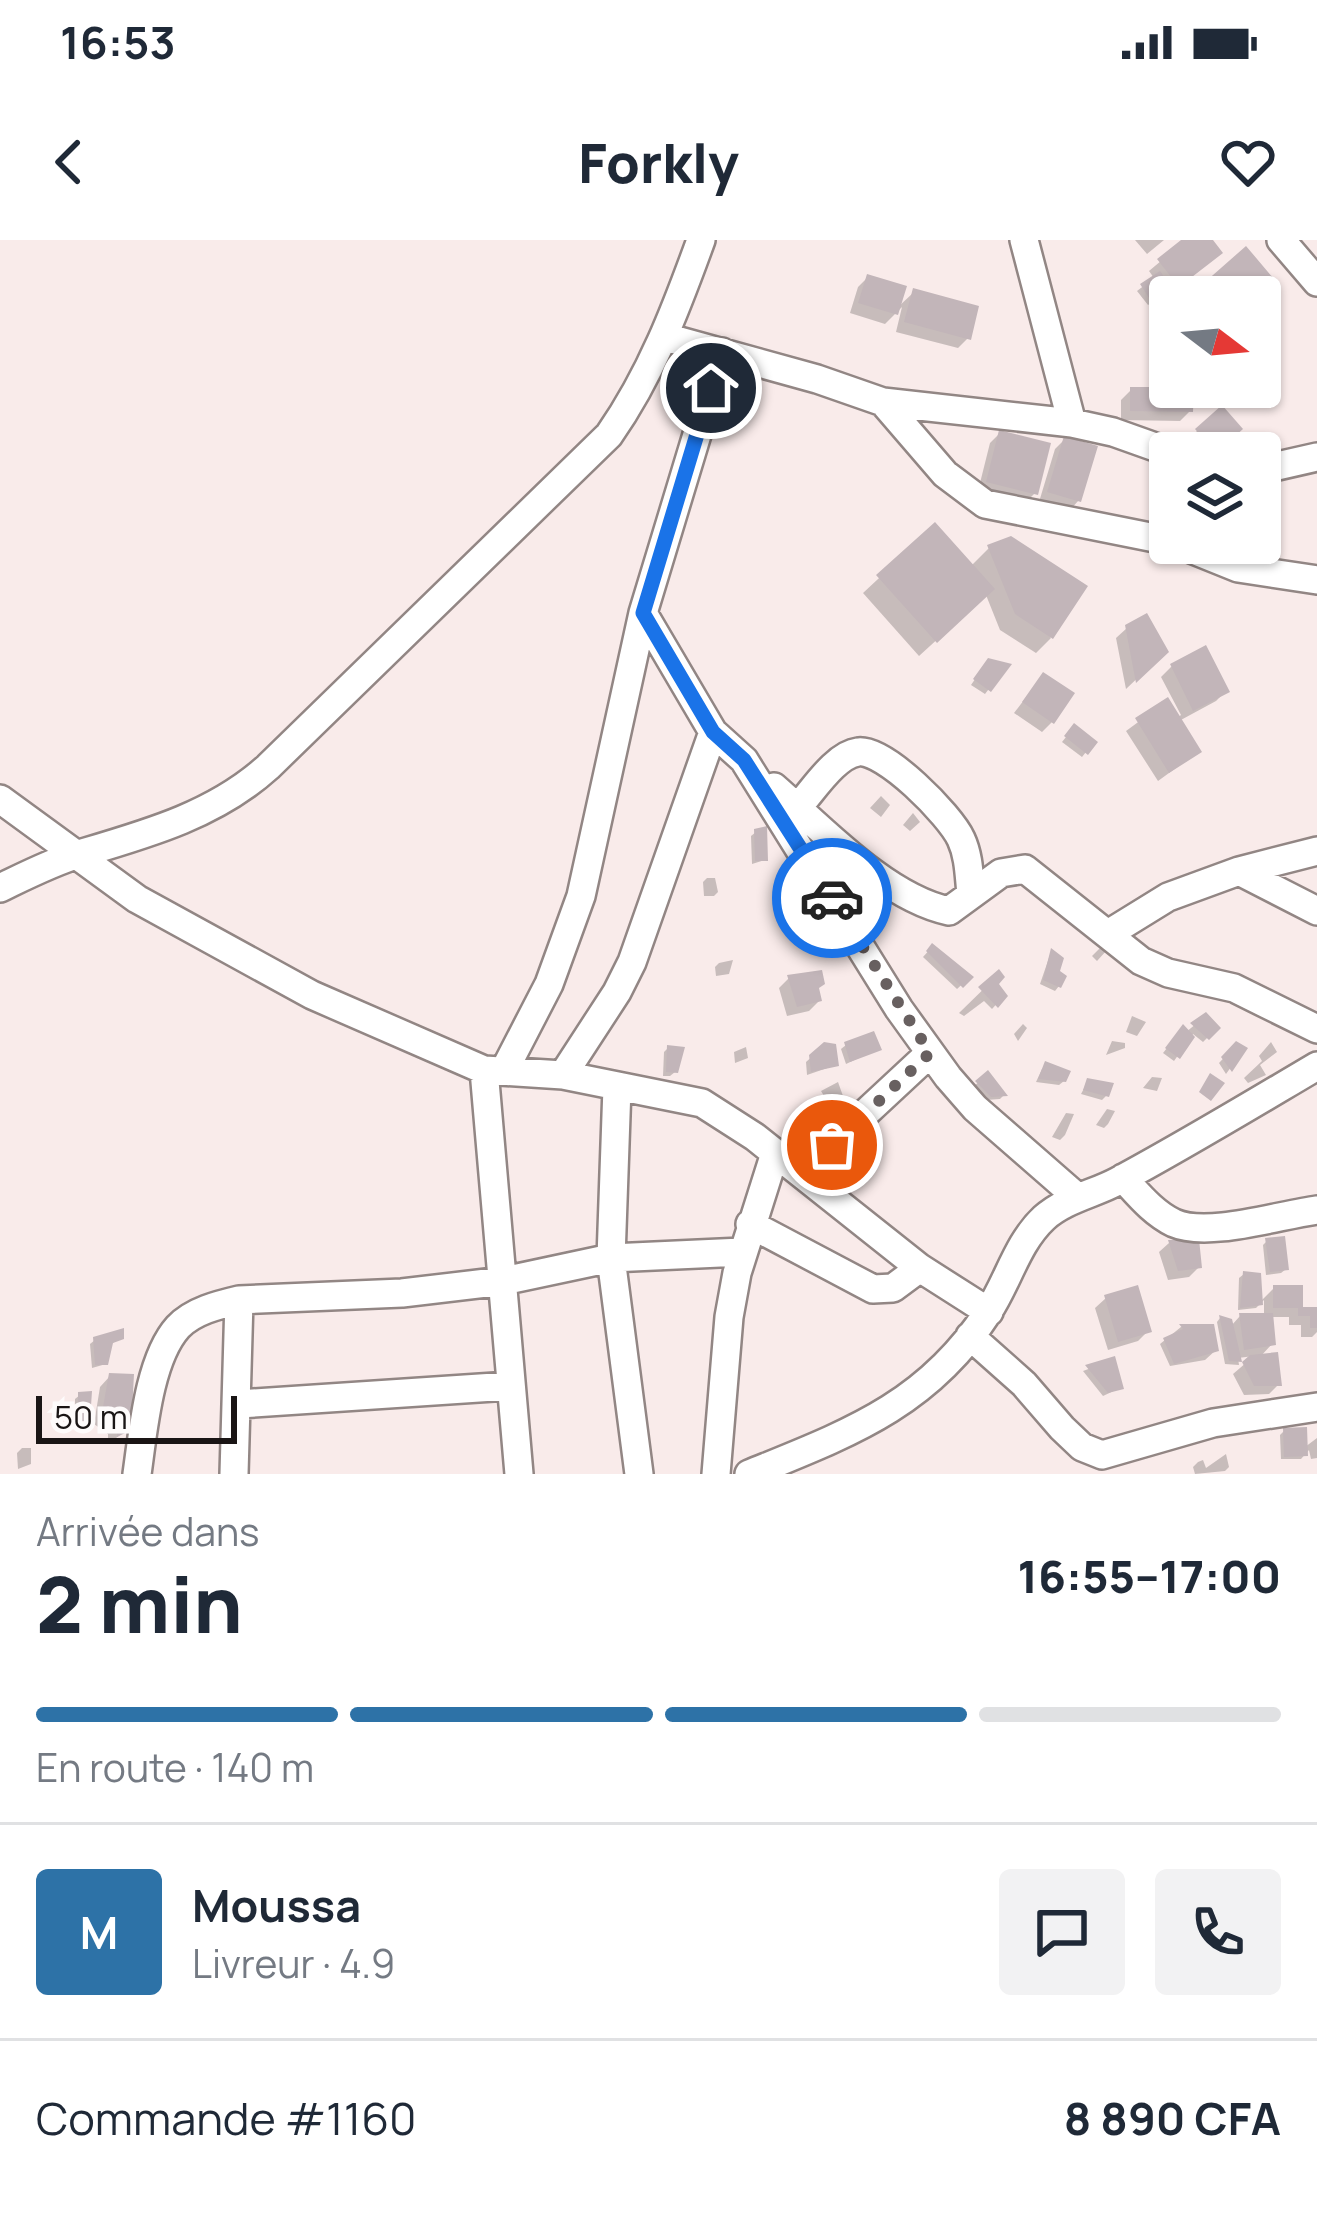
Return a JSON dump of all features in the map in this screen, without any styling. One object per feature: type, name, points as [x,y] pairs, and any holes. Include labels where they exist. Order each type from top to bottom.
[{"type":"street","points":[[0,888],[78,855],[198,815],[244,789],[588,458],[628,407],[665,337],[701,240]]},
{"type":"street","points":[[1024,240],[1072,424]]},
{"type":"street","points":[[1281,240],[1317,282]]},
{"type":"street","points":[[665,337],[883,402],[1072,424],[1149,445]]},
{"type":"street","points":[[519,1474],[503,1281],[494,1071],[549,984],[581,896],[643,613],[722,352]]},
{"type":"street","points":[[883,402],[945,474],[986,504],[1149,537]]},
{"type":"street","points":[[1281,465],[1317,457]]},
{"type":"street","points":[[1228,564],[1317,580]]},
{"type":"street","points":[[643,613],[713,732],[878,875],[949,910],[1001,873],[1025,869],[1154,967],[1234,988],[1317,1029]]},
{"type":"street","points":[[563,1075],[632,962],[713,732]]},
{"type":"street","points":[[797,808],[844,757],[869,752],[883,758],[960,835],[968,857],[971,894]]},
{"type":"street","points":[[744,760],[930,1053],[975,1108],[1077,1197]]},
{"type":"street","points":[[0,799],[137,899],[312,995],[494,1071],[563,1075],[702,1103],[775,1153],[920,1268],[988,1312]]},
{"type":"street","points":[[1108,934],[1168,897],[1239,871],[1317,851]]},
{"type":"street","points":[[1239,871],[1317,911]]},
{"type":"street","points":[[801,1173],[930,1053]]},
{"type":"street","points":[[749,1474],[861,1429],[943,1366],[988,1312],[1030,1235],[1046,1216],[1123,1178],[1317,1066]]},
{"type":"street","points":[[617,1087],[611,1258],[639,1474]]},
{"type":"street","points":[[716,1474],[729,1317],[742,1252],[775,1153]]},
{"type":"street","points":[[1123,1178],[1159,1214],[1196,1228],[1317,1210]]},
{"type":"street","points":[[750,1224],[873,1289],[893,1288],[920,1268]]},
{"type":"street","points":[[137,1474],[146,1410],[163,1353],[177,1328],[211,1307],[239,1300],[371,1295],[503,1281],[611,1258],[742,1252]]},
{"type":"street","points":[[234,1474],[239,1300]]},
{"type":"street","points":[[970,1336],[1024,1384],[1082,1447],[1102,1455],[1137,1462],[1170,1434],[1237,1418],[1317,1407]]},
{"type":"street","points":[[239,1404],[510,1386]]},
{"type":"building","points":[[1181,240],[1213,240],[1223,253],[1193,276],[1170,276],[1157,259]]},
{"type":"building","points":[[1246,246],[1271,276],[1212,276]]},
{"type":"building","points":[[867,274],[907,286],[898,315],[858,303]]},
{"type":"building","points":[[913,288],[979,306],[971,340],[904,322]]},
{"type":"building","points":[[1130,387],[1149,387],[1149,408],[1193,408],[1193,412],[1130,411]]},
{"type":"building","points":[[1225,408],[1243,429],[1198,432],[1195,429]]},
{"type":"building","points":[[999,430],[1051,443],[1038,495],[986,482]]},
{"type":"building","points":[[1064,436],[1098,446],[1081,502],[1047,492]]},
{"type":"building","points":[[935,522],[995,589],[937,643],[876,575]]},
{"type":"building","points":[[1011,536],[1088,586],[1053,639],[1015,614],[987,545]]},
{"type":"building","points":[[1147,613],[1169,652],[1136,683],[1125,625]]},
{"type":"building","points":[[1206,645],[1230,692],[1193,711],[1170,664]]},
{"type":"building","points":[[988,658],[1012,664],[991,692],[973,679]]},
{"type":"building","points":[[1043,672],[1075,693],[1054,724],[1022,702]]},
{"type":"building","points":[[1168,697],[1202,752],[1169,773],[1135,718]]},
{"type":"building","points":[[1074,723],[1098,742],[1088,755],[1064,736]]},
{"type":"building","points":[[767,826],[768,861],[755,861],[754,829]]},
{"type":"building","points":[[932,943],[974,977],[963,988],[926,951]]},
{"type":"building","points":[[1051,948],[1064,958],[1060,971],[1067,976],[1061,988],[1043,980]]},
{"type":"building","points":[[999,969],[1005,977],[999,984],[1008,996],[998,1008],[978,987]]},
{"type":"building","points":[[822,970],[822,1001],[797,1007],[787,975]]},
{"type":"building","points":[[1206,1012],[1221,1028],[1209,1040],[1190,1023]]},
{"type":"building","points":[[1183,1024],[1195,1037],[1180,1059],[1165,1048]]},
{"type":"building","points":[[874,1031],[882,1050],[850,1062],[844,1042]]},
{"type":"building","points":[[1236,1041],[1248,1048],[1232,1072],[1221,1057]]},
{"type":"building","points":[[824,1042],[836,1044],[839,1066],[811,1072],[809,1055]]},
{"type":"building","points":[[667,1045],[685,1047],[678,1073],[666,1072]]},
{"type":"building","points":[[1045,1061],[1071,1071],[1066,1082],[1038,1079]]},
{"type":"building","points":[[988,1070],[1008,1096],[991,1097],[975,1081]]},
{"type":"building","points":[[1210,1073],[1225,1083],[1211,1101],[1199,1092]]},
{"type":"building","points":[[1087,1078],[1114,1083],[1109,1097],[1083,1090]]},
{"type":"building","points":[[1285,1236],[1289,1270],[1270,1272],[1265,1238]]},
{"type":"building","points":[[1199,1239],[1202,1268],[1178,1271],[1168,1240]]},
{"type":"building","points":[[1243,1271],[1261,1273],[1263,1305],[1240,1308]]},
{"type":"building","points":[[1138,1285],[1152,1332],[1118,1342],[1104,1295]]},
{"type":"building","points":[[1273,1285],[1303,1285],[1303,1307],[1317,1307],[1317,1328],[1310,1328],[1310,1316],[1298,1316],[1298,1308],[1273,1308]]},
{"type":"building","points":[[1239,1313],[1273,1313],[1276,1345],[1244,1350]]},
{"type":"building","points":[[1219,1315],[1232,1319],[1242,1362],[1229,1361]]},
{"type":"building","points":[[1179,1324],[1214,1324],[1219,1351],[1174,1364],[1163,1338],[1183,1329]]},
{"type":"building","points":[[124,1328],[124,1339],[113,1343],[108,1365],[95,1365],[93,1337]]},
{"type":"building","points":[[1278,1352],[1282,1386],[1254,1386],[1242,1362],[1250,1355]]},
{"type":"building","points":[[1115,1356],[1124,1389],[1108,1393],[1085,1365]]},
{"type":"building","points":[[109,1373],[134,1374],[131,1430],[117,1437],[117,1423],[102,1413]]},
{"type":"building","points":[[92,1391],[90,1421],[78,1421],[78,1392]]},
{"type":"building","points":[[1307,1427],[1308,1456],[1284,1457],[1283,1428]]},
{"type":"way so far","points":[[832,898],[930,1053],[832,1145]]},
{"type":"route","points":[[711,388],[643,613],[713,732],[744,760],[832,898]]}]
